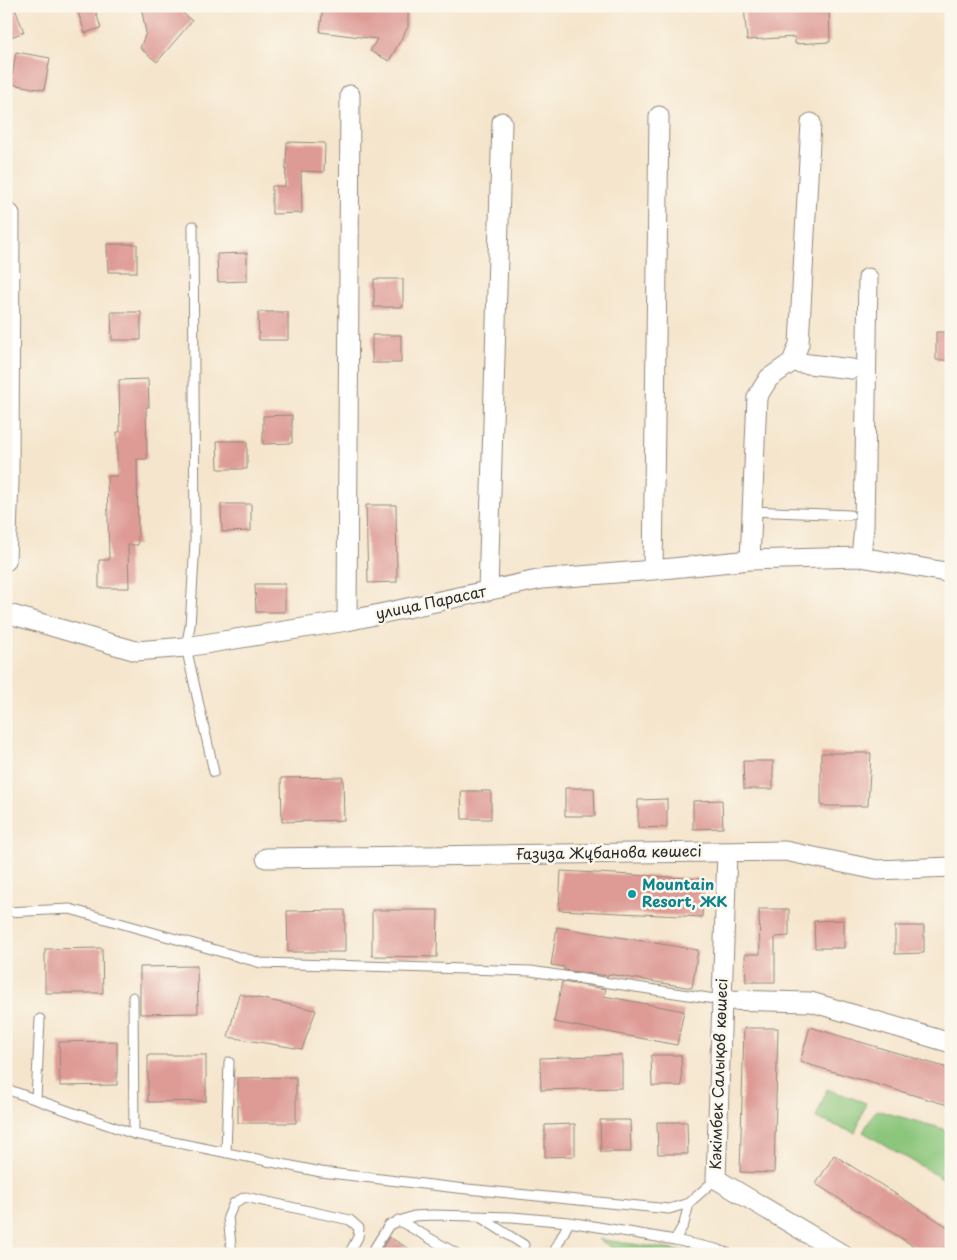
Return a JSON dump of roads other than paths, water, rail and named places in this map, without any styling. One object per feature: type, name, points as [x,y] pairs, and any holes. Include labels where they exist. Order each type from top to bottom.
[{"type":"street","points":[[347,621],[350,95]]},
{"type":"street","points":[[653,570],[659,116]]},
{"type":"street","points":[[488,590],[502,122]]},
{"type":"street","points":[[750,560],[757,397],[769,378],[792,362],[799,344],[810,123]]},
{"type":"street","points":[[6,561],[9,472],[10,214]]},
{"type":"street","points":[[861,557],[864,527],[868,278]]},
{"type":"street","points":[[792,362],[852,369]]},
{"type":"street","name":"улица Парасат","points":[[6,613],[136,651],[186,648],[347,621],[542,579],[750,560],[861,557],[951,573]]},
{"type":"street","name":"Ғазиза Жұбанова көшесі","points":[[266,858],[785,851],[877,870],[951,867]]},
{"type":"street","name":"Кәкімбек Салықов көшесі","points":[[727,852],[716,1180],[842,1254]]},
{"type":"street","points":[[721,1000],[811,1002],[951,1043]]},
{"type":"lane","points":[[193,226],[195,542],[190,626],[186,648],[214,772]]},
{"type":"lane","points":[[752,511],[850,515]]},
{"type":"lane","points":[[6,912],[70,909],[261,964],[531,971],[721,1000]]},
{"type":"lane","points":[[133,997],[134,1134]]},
{"type":"lane","points":[[36,1099],[40,1019]]},
{"type":"lane","points":[[226,1153],[229,1062]]},
{"type":"lane","points":[[6,1088],[134,1134],[321,1172],[457,1188],[669,1208],[689,1203],[716,1180]]},
{"type":"lane","points":[[232,1254],[228,1217],[234,1203],[245,1198],[350,1220],[358,1228],[358,1237],[349,1254]]},
{"type":"lane","points":[[675,1240],[684,1224],[689,1203]]},
{"type":"lane","points":[[371,1254],[389,1225],[398,1220],[414,1216],[478,1216],[569,1222],[675,1240],[716,1249],[729,1254]]},
{"type":"lane","points":[[478,1216],[524,1245]]},
{"type":"lane","points":[[398,1220],[457,1254]]},
{"type":"lane","points":[[554,1254],[569,1222]]},
{"type":"place","name":"Mountain Resort, ЖК","points":[[632,894]]}]
